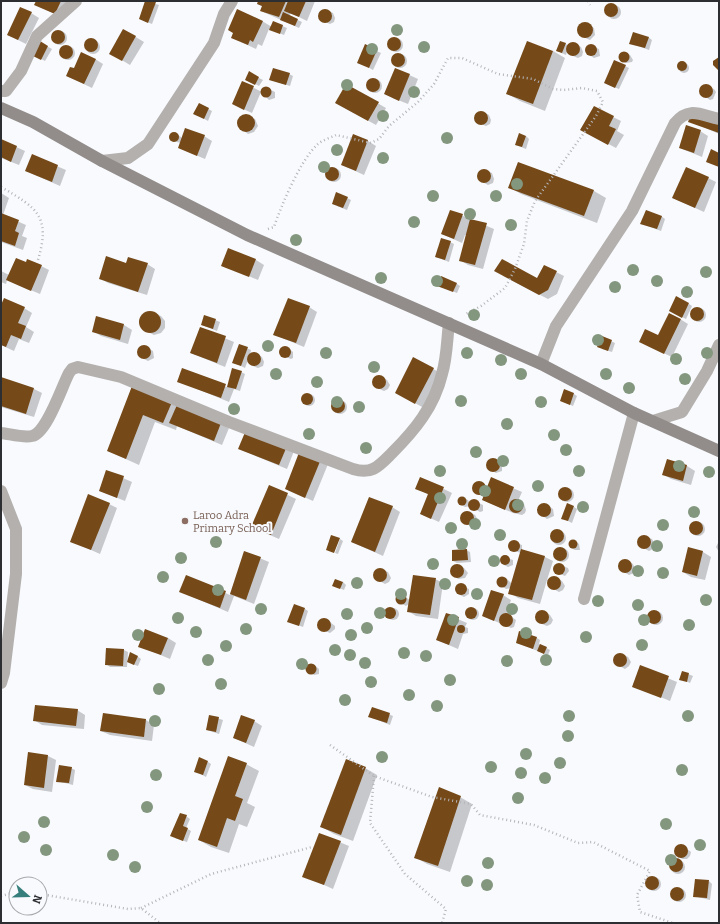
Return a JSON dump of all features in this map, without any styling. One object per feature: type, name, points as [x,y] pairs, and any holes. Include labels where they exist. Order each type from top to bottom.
[{"type":"street","points":[[1,91],[6,91],[17,76],[37,36],[76,1]]},
{"type":"street","points":[[102,161],[128,158],[148,144],[214,43],[224,14],[232,1]]},
{"type":"street","points":[[1,108],[33,122],[102,161],[247,235],[353,283],[449,323],[541,364],[634,413],[719,451]]},
{"type":"street","points":[[541,364],[556,326],[632,211],[675,123],[682,114],[689,112],[719,119]]},
{"type":"street","points":[[1,433],[32,436],[40,432],[46,423],[69,373],[72,368],[78,367],[121,377],[280,441],[360,471],[371,471],[380,465],[411,435],[427,413],[442,374],[449,323]]},
{"type":"street","points":[[653,421],[682,412],[706,372],[719,345]]},
{"type":"street","points":[[584,599],[634,413]]},
{"type":"street","points":[[1,490],[16,529],[16,574],[6,616],[4,673],[1,683]]},
{"type":"path","points":[[588,1],[590,5]]},
{"type":"path","points":[[247,235],[274,227],[304,158],[318,144],[336,135],[371,143],[379,139],[389,126],[418,102],[434,84],[448,58],[462,58],[498,74],[533,79],[553,88],[564,90],[582,88],[597,91],[603,102],[596,116],[535,201],[527,221],[522,250],[515,269],[505,288],[481,306],[449,323]]},
{"type":"path","points":[[1,187],[29,204],[42,221],[44,240],[38,260]]},
{"type":"path","points":[[330,745],[374,776],[432,797],[471,804],[480,815],[534,826],[578,843],[592,842],[650,871],[637,895],[640,912],[673,923]]},
{"type":"path","points":[[374,776],[370,823],[405,874],[446,909],[442,923]]},
{"type":"path","points":[[48,895],[120,908],[141,908],[211,874],[312,847]]},
{"type":"path","points":[[141,908],[160,923]]},
{"type":"building","points":[[36,1],[61,1],[55,14],[34,5]]},
{"type":"building","points":[[145,1],[156,2],[148,23],[139,19]]},
{"type":"building","points":[[258,1],[286,1],[279,17],[260,11],[262,6],[257,4]]},
{"type":"building","points":[[288,1],[306,1],[299,17],[284,11]]},
{"type":"building","points":[[611,3],[616,5],[618,10],[616,15],[611,17],[606,15],[604,10],[606,5]]},
{"type":"building","points":[[20,7],[32,12],[18,40],[7,35]]},
{"type":"building","points":[[237,9],[263,21],[253,42],[250,40],[248,45],[231,38],[233,33],[228,30]]},
{"type":"building","points":[[325,9],[330,11],[332,16],[330,21],[325,23],[320,21],[318,16],[320,11]]},
{"type":"building","points":[[283,12],[298,19],[295,26],[280,20]]},
{"type":"building","points":[[273,21],[283,25],[280,34],[269,30]]},
{"type":"building","points":[[585,22],[591,24],[593,30],[591,36],[585,38],[579,36],[577,30],[579,24]]},
{"type":"building","points":[[123,29],[136,36],[122,61],[109,54]]},
{"type":"building","points":[[58,30],[63,32],[65,37],[63,42],[58,44],[53,42],[51,37],[53,32]]},
{"type":"building","points":[[633,32],[649,37],[645,48],[629,44]]},
{"type":"building","points":[[394,37],[399,39],[401,44],[399,49],[394,51],[389,49],[387,44],[389,39]]},
{"type":"building","points":[[91,38],[96,40],[98,45],[96,50],[91,52],[86,50],[84,45],[86,40]]},
{"type":"building","points":[[40,41],[48,46],[41,60],[33,56]]},
{"type":"building","points":[[527,41],[553,51],[533,104],[506,94]]},
{"type":"building","points":[[560,41],[566,43],[562,53],[556,51]]},
{"type":"building","points":[[573,42],[578,44],[580,49],[578,54],[573,56],[568,54],[566,49],[568,44]]},
{"type":"building","points":[[365,44],[377,50],[369,68],[357,63]]},
{"type":"building","points":[[589,44],[593,44],[597,50],[593,56],[589,56],[585,52],[585,48]]},
{"type":"building","points":[[66,45],[71,47],[73,52],[71,57],[66,59],[61,57],[59,52],[61,47]]},
{"type":"building","points":[[81,52],[96,59],[84,84],[66,76],[70,67],[74,68]]},
{"type":"building","points":[[622,52],[626,52],[628,53],[628,61],[622,62],[619,59],[619,55]]},
{"type":"building","points":[[398,53],[403,55],[405,60],[403,65],[398,67],[393,65],[391,60],[393,55]]},
{"type":"building","points":[[719,57],[718,70],[713,65],[713,61]]},
{"type":"building","points":[[614,60],[626,65],[615,88],[604,83]]},
{"type":"building","points":[[680,61],[684,61],[686,62],[686,70],[680,71],[677,68],[677,64]]},
{"type":"building","points":[[273,68],[290,73],[286,85],[269,80]]},
{"type":"building","points":[[395,68],[410,74],[399,101],[384,94]]},
{"type":"building","points":[[249,71],[259,77],[255,85],[245,80]]},
{"type":"building","points":[[373,78],[378,80],[380,85],[378,90],[373,92],[368,90],[366,85],[368,80]]},
{"type":"building","points":[[242,81],[254,86],[244,110],[232,104]]},
{"type":"building","points":[[346,84],[379,102],[368,121],[335,103]]},
{"type":"building","points":[[706,84],[711,86],[713,91],[711,96],[706,98],[701,96],[699,91],[701,86]]},
{"type":"building","points":[[266,86],[270,88],[272,92],[270,96],[266,98],[262,96],[260,92],[262,88]]},
{"type":"building","points":[[199,103],[209,108],[204,119],[193,114]]},
{"type":"building","points":[[594,106],[614,116],[609,126],[616,129],[608,145],[580,130]]},
{"type":"building","points":[[693,109],[719,118],[719,133],[688,122]]},
{"type":"building","points":[[481,111],[486,113],[488,118],[486,123],[481,125],[476,123],[474,118],[476,113]]},
{"type":"building","points":[[246,114],[252,117],[255,123],[252,129],[246,132],[240,129],[237,123],[240,117]]},
{"type":"building","points":[[686,125],[701,130],[694,153],[679,148]]},
{"type":"building","points":[[185,128],[205,135],[197,156],[178,148]]},
{"type":"building","points":[[172,132],[176,132],[178,133],[178,141],[172,142],[169,139],[169,135]]},
{"type":"building","points":[[519,133],[526,136],[522,147],[515,145]]},
{"type":"building","points":[[353,134],[368,140],[356,171],[341,165]]},
{"type":"building","points":[[1,139],[17,146],[11,162],[1,157]]},
{"type":"building","points":[[711,149],[719,153],[719,167],[706,162]]},
{"type":"building","points":[[32,154],[58,165],[52,182],[25,171]]},
{"type":"building","points":[[518,162],[594,190],[584,216],[508,188]]},
{"type":"building","points":[[332,167],[337,169],[339,174],[337,179],[332,181],[327,179],[325,174],[327,169]]},
{"type":"building","points":[[686,167],[709,177],[695,208],[672,198]]},
{"type":"building","points":[[484,169],[489,171],[491,176],[489,181],[484,183],[479,181],[477,176],[479,171]]},
{"type":"building","points":[[336,192],[348,197],[343,208],[332,204]]},
{"type":"building","points":[[450,210],[463,214],[454,239],[441,234]]},
{"type":"building","points":[[646,210],[662,216],[657,229],[640,224]]},
{"type":"building","points":[[1,213],[19,220],[15,231],[19,233],[15,246],[1,241]]},
{"type":"building","points":[[470,219],[487,223],[475,265],[459,261]]},
{"type":"building","points":[[441,238],[451,241],[445,260],[435,257]]},
{"type":"building","points":[[228,248],[256,259],[249,277],[221,266]]},
{"type":"building","points":[[106,256],[126,263],[128,257],[148,263],[138,292],[99,279]]},
{"type":"building","points":[[16,258],[26,262],[27,259],[42,265],[31,291],[6,280]]},
{"type":"building","points":[[502,259],[537,278],[544,265],[557,271],[548,290],[539,295],[494,271]]},
{"type":"building","points":[[441,276],[457,283],[453,292],[437,286]]},
{"type":"building","points":[[676,296],[689,303],[682,318],[669,311]]},
{"type":"building","points":[[4,298],[25,307],[18,323],[26,326],[21,339],[11,335],[6,347],[1,345],[1,305]]},
{"type":"building","points":[[288,298],[310,306],[296,343],[273,335]]},
{"type":"building","points":[[694,307],[700,307],[704,311],[704,317],[700,321],[694,321],[690,317],[690,311]]},
{"type":"building","points":[[150,311],[158,314],[161,322],[158,330],[150,333],[142,330],[139,322],[142,314]]},
{"type":"building","points":[[669,313],[681,319],[664,354],[639,342],[645,329],[658,335]]},
{"type":"building","points":[[204,315],[216,319],[213,329],[201,325]]},
{"type":"building","points":[[96,316],[124,324],[120,340],[92,332]]},
{"type":"building","points":[[200,327],[226,336],[217,363],[190,353]]},
{"type":"building","points":[[602,336],[612,340],[608,351],[597,347]]},
{"type":"building","points":[[239,344],[248,347],[241,366],[232,363]]},
{"type":"building","points":[[144,345],[149,347],[151,352],[149,357],[144,359],[139,357],[137,352],[139,347]]},
{"type":"building","points":[[285,346],[289,348],[291,352],[289,356],[285,358],[281,356],[279,352],[281,348]]},
{"type":"building","points":[[254,352],[259,354],[261,359],[259,364],[254,366],[249,364],[247,359],[249,354]]},
{"type":"building","points":[[413,357],[434,368],[415,404],[395,393]]},
{"type":"building","points":[[182,368],[226,384],[221,398],[177,382]]},
{"type":"building","points":[[232,368],[242,371],[236,389],[227,387]]},
{"type":"building","points":[[379,375],[384,377],[386,382],[384,387],[379,389],[374,387],[372,382],[374,377]]},
{"type":"building","points":[[1,377],[34,388],[26,414],[1,406]]},
{"type":"building","points":[[132,386],[172,402],[163,423],[143,415],[126,459],[107,451]]},
{"type":"building","points":[[564,389],[574,393],[570,405],[560,401]]},
{"type":"building","points":[[307,393],[311,395],[313,399],[311,403],[307,405],[303,403],[301,399],[303,395]]},
{"type":"building","points":[[338,399],[343,401],[345,406],[343,411],[338,413],[333,411],[331,406],[333,401]]},
{"type":"building","points":[[177,405],[221,423],[214,441],[169,423]]},
{"type":"building","points":[[246,430],[287,446],[279,465],[238,449]]},
{"type":"building","points":[[300,450],[321,459],[305,498],[285,489]]},
{"type":"building","points":[[493,458],[498,460],[500,465],[498,470],[493,472],[488,470],[486,465],[488,460]]},
{"type":"building","points":[[667,459],[687,465],[683,481],[662,475]]},
{"type":"building","points":[[106,470],[124,476],[117,498],[99,491]]},
{"type":"building","points":[[420,477],[444,487],[431,519],[420,514],[428,494],[415,489]]},
{"type":"building","points":[[491,477],[514,487],[505,510],[482,500]]},
{"type":"building","points":[[479,481],[484,483],[486,488],[484,493],[479,495],[474,493],[472,488],[474,483]]},
{"type":"building","points":[[269,485],[288,493],[271,535],[251,527]]},
{"type":"building","points":[[565,487],[570,489],[572,494],[570,499],[565,501],[560,499],[558,494],[560,489]]},
{"type":"building","points":[[88,494],[110,503],[91,550],[70,542]]},
{"type":"building","points":[[369,497],[393,506],[375,552],[351,542]]},
{"type":"building","points":[[460,497],[464,497],[466,501],[464,505],[460,505],[458,503],[458,499]]},
{"type":"building","points":[[474,499],[478,501],[480,505],[478,509],[474,511],[470,509],[468,505],[470,501]]},
{"type":"building","points":[[513,499],[519,499],[523,503],[523,509],[519,513],[513,513],[509,509],[509,503]]},
{"type":"building","points":[[544,503],[549,505],[551,510],[549,515],[544,517],[539,515],[537,510],[539,505]]},
{"type":"building","points":[[567,503],[574,506],[568,521],[561,519]]},
{"type":"building","points":[[467,511],[472,513],[474,518],[472,523],[467,525],[462,523],[460,518],[462,513]]},
{"type":"building","points":[[696,521],[701,523],[703,528],[701,533],[696,535],[691,533],[689,528],[691,523]]},
{"type":"building","points":[[557,529],[562,531],[564,536],[562,541],[557,543],[552,541],[550,536],[552,531]]},
{"type":"building","points":[[331,535],[340,538],[334,553],[326,550]]},
{"type":"building","points":[[644,535],[649,537],[651,542],[649,547],[644,549],[639,547],[637,542],[639,537]]},
{"type":"building","points":[[573,539],[578,544],[573,549],[568,544]]},
{"type":"building","points":[[512,540],[516,540],[520,546],[516,552],[512,552],[508,548],[508,544]]},
{"type":"building","points":[[560,547],[565,549],[567,554],[565,559],[560,561],[555,559],[553,554],[555,549]]},
{"type":"building","points":[[688,547],[703,551],[697,576],[682,572]]},
{"type":"building","points":[[467,549],[468,560],[452,561],[452,550]]},
{"type":"building","points":[[521,549],[545,556],[532,600],[508,594]]},
{"type":"building","points":[[244,551],[261,557],[246,600],[230,594]]},
{"type":"building","points":[[503,555],[507,555],[509,556],[509,564],[503,565],[500,562],[500,558]]},
{"type":"building","points":[[625,559],[630,561],[632,566],[630,571],[625,573],[620,571],[618,566],[620,561]]},
{"type":"building","points":[[557,563],[561,563],[565,569],[561,575],[557,575],[553,571],[553,567]]},
{"type":"building","points":[[454,564],[460,564],[464,568],[464,574],[460,578],[454,578],[450,574],[450,568]]},
{"type":"building","points":[[380,568],[385,570],[387,575],[385,580],[380,582],[375,580],[373,575],[375,570]]},
{"type":"building","points":[[186,575],[226,591],[220,608],[179,592]]},
{"type":"building","points":[[413,575],[436,578],[430,615],[407,612]]},
{"type":"building","points":[[502,576],[506,578],[508,582],[506,586],[502,588],[498,586],[496,582],[498,578]]},
{"type":"building","points":[[554,576],[559,578],[561,583],[559,588],[554,590],[549,588],[547,583],[549,578]]},
{"type":"building","points":[[335,579],[343,582],[340,589],[332,586]]},
{"type":"building","points":[[461,583],[465,585],[467,589],[465,593],[461,595],[457,593],[455,589],[457,585]]},
{"type":"building","points":[[491,590],[504,594],[494,621],[482,616]]},
{"type":"building","points":[[399,594],[403,594],[405,595],[405,603],[399,604],[396,601],[396,597]]},
{"type":"building","points":[[294,604],[305,608],[299,626],[287,622]]},
{"type":"building","points":[[388,607],[392,607],[396,613],[392,619],[388,619],[384,615],[384,611]]},
{"type":"building","points":[[471,607],[475,609],[477,613],[475,617],[471,619],[467,617],[465,613],[467,609]]},
{"type":"building","points":[[542,610],[547,612],[549,617],[547,622],[542,624],[537,622],[535,617],[537,612]]},
{"type":"building","points":[[654,610],[659,612],[661,617],[659,622],[654,624],[649,622],[647,617],[649,612]]},
{"type":"building","points":[[446,613],[459,617],[449,645],[436,640]]},
{"type":"building","points":[[506,613],[511,615],[513,620],[511,625],[506,627],[501,625],[499,620],[501,615]]},
{"type":"building","points":[[321,618],[327,618],[331,622],[331,628],[327,632],[321,632],[317,628],[317,622]]},
{"type":"building","points":[[459,625],[463,625],[465,629],[463,633],[459,633],[457,631],[457,627]]},
{"type":"building","points":[[145,629],[168,638],[161,655],[138,647]]},
{"type":"building","points":[[519,631],[537,637],[533,649],[516,643]]},
{"type":"building","points":[[540,644],[547,647],[544,654],[537,651]]},
{"type":"building","points":[[106,648],[124,649],[123,666],[105,665]]},
{"type":"building","points":[[130,652],[138,656],[134,665],[127,662]]},
{"type":"building","points":[[620,653],[625,655],[627,660],[625,665],[620,667],[615,665],[613,660],[615,655]]},
{"type":"building","points":[[309,664],[313,664],[315,665],[315,673],[309,674],[306,671],[306,667]]},
{"type":"building","points":[[640,665],[669,676],[661,698],[632,687]]},
{"type":"building","points":[[682,671],[689,673],[687,682],[679,680]]},
{"type":"building","points":[[35,705],[78,709],[76,726],[33,721]]},
{"type":"building","points":[[372,707],[390,713],[387,723],[368,717]]},
{"type":"building","points":[[103,713],[146,719],[144,737],[100,731]]},
{"type":"building","points":[[209,715],[219,717],[216,732],[206,730]]},
{"type":"building","points":[[241,715],[255,720],[246,743],[233,738]]},
{"type":"building","points":[[28,752],[48,755],[44,788],[24,785]]},
{"type":"building","points":[[228,756],[247,763],[235,796],[243,799],[235,821],[227,818],[217,847],[198,840]]},
{"type":"building","points":[[199,757],[208,761],[203,775],[194,772]]},
{"type":"building","points":[[346,759],[366,767],[341,835],[320,827]]},
{"type":"building","points":[[59,765],[72,767],[69,783],[56,782]]},
{"type":"building","points":[[439,787],[461,796],[438,866],[414,858]]},
{"type":"building","points":[[180,813],[187,815],[183,826],[188,828],[183,841],[170,836]]},
{"type":"building","points":[[319,833],[341,841],[324,885],[302,877]]},
{"type":"building","points":[[681,844],[686,846],[688,851],[686,856],[681,858],[676,856],[674,851],[676,846]]},
{"type":"building","points":[[676,858],[681,860],[683,865],[681,870],[676,872],[671,870],[669,865],[671,860]]},
{"type":"building","points":[[652,876],[657,878],[659,883],[657,888],[652,890],[647,888],[645,883],[647,878]]},
{"type":"building","points":[[695,879],[709,880],[707,898],[693,897]]},
{"type":"building","points":[[677,887],[682,889],[684,894],[682,899],[677,901],[672,899],[670,894],[672,889]]},
{"type":"place","name":"Laroo Adra Primary School","points":[[185,521]]}]
